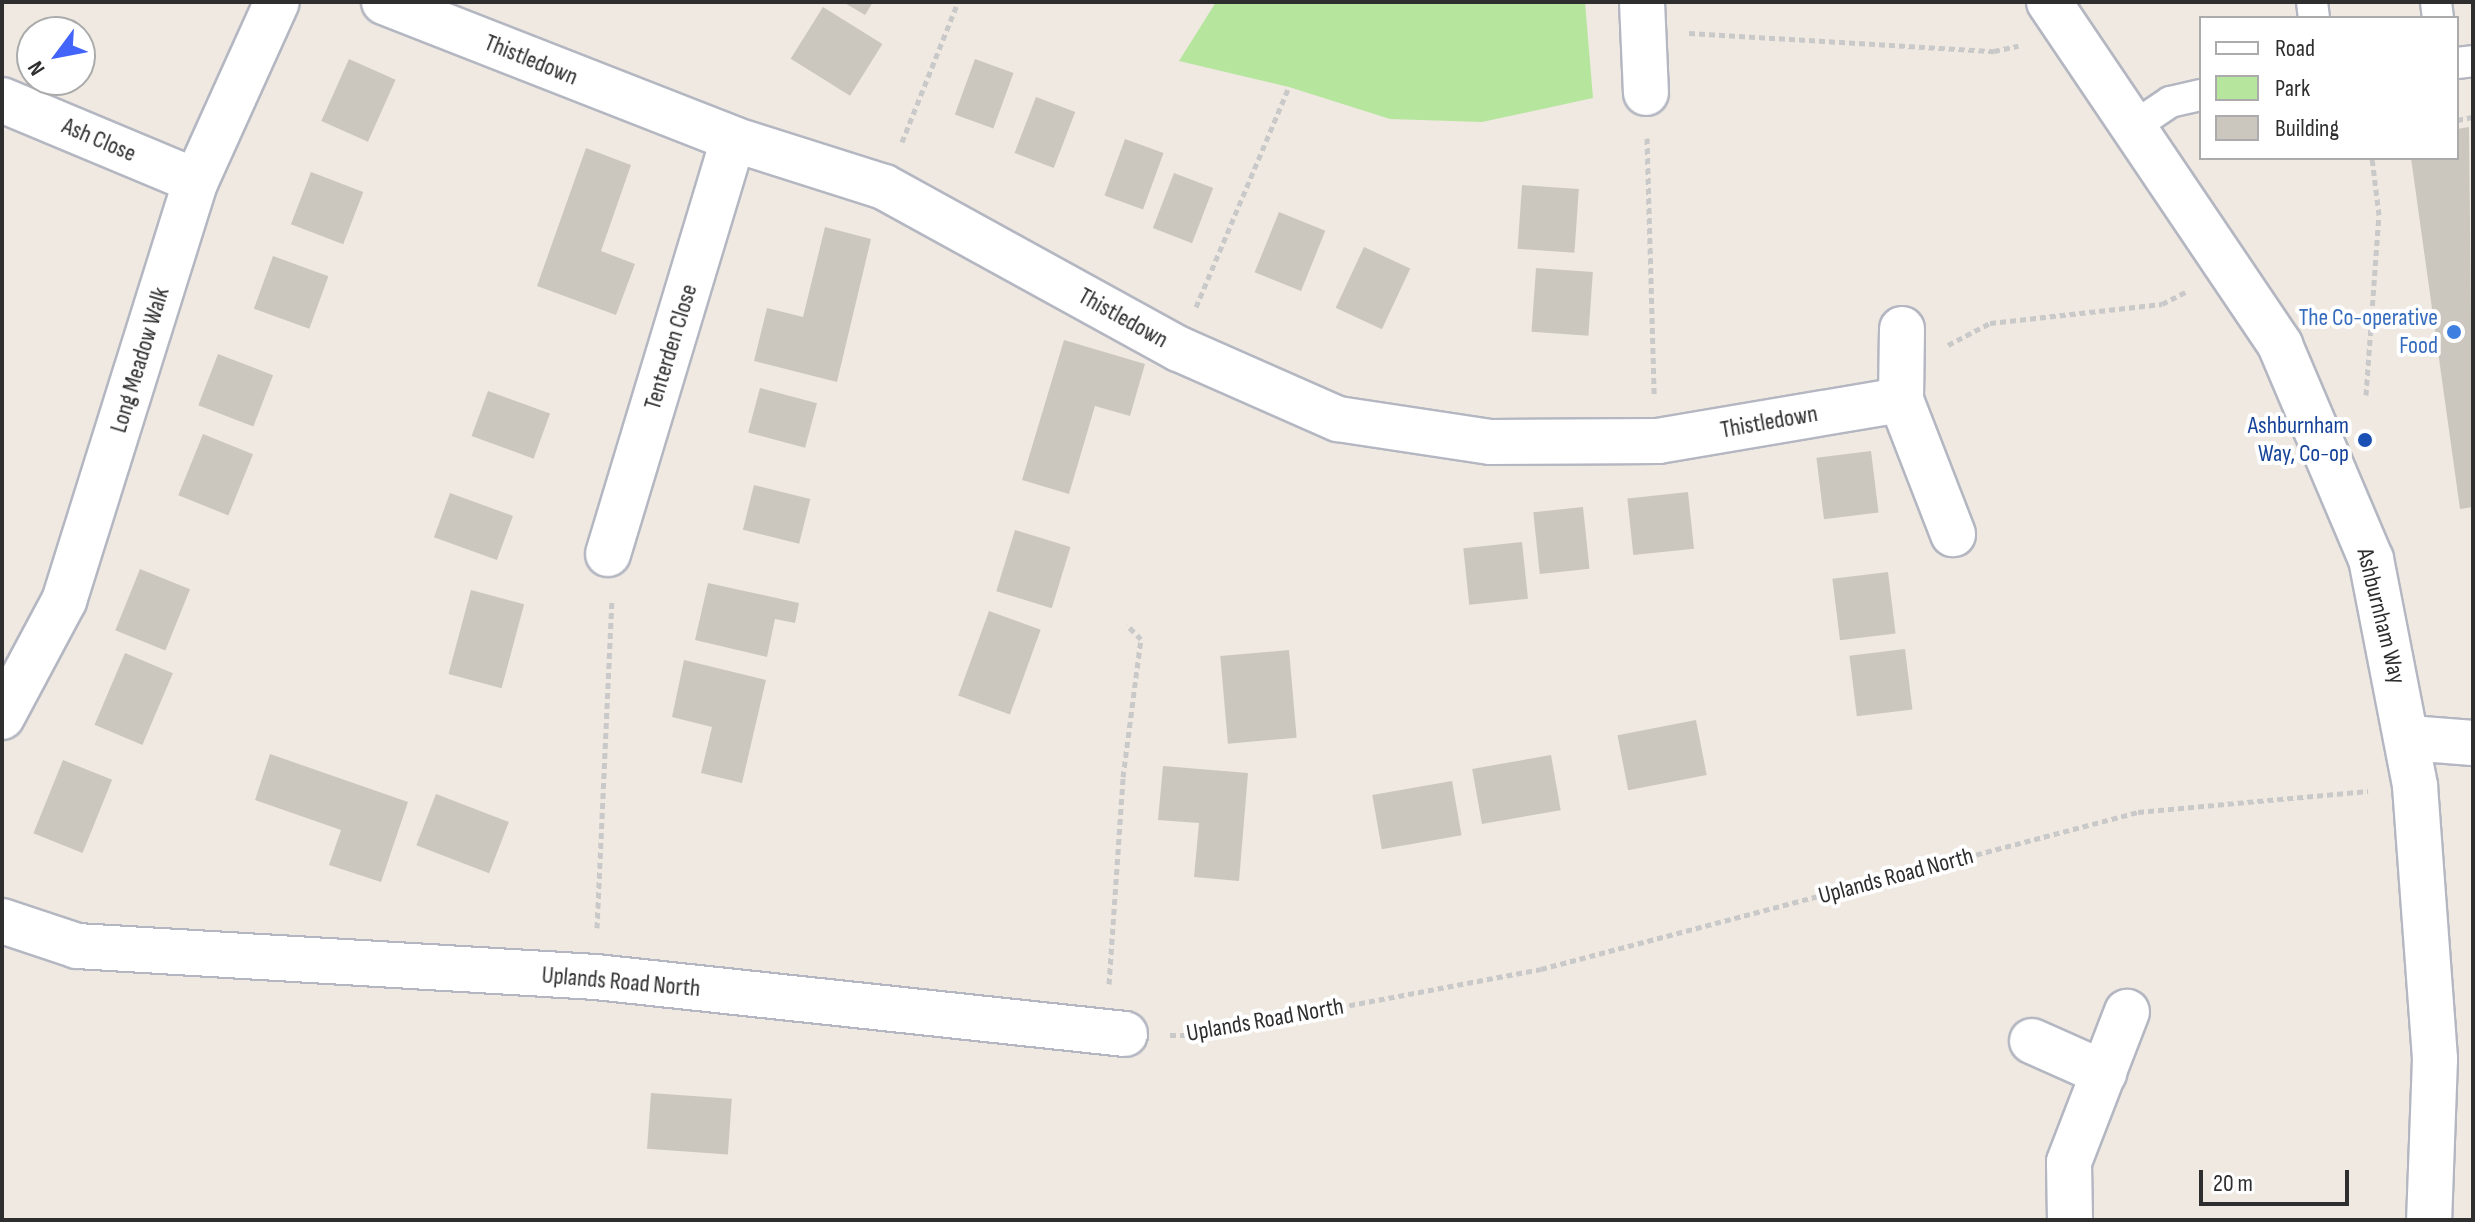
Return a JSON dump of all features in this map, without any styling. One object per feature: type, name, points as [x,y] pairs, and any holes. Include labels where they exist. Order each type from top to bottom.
[{"type":"street","name":"Long Meadow Walk","points":[[2,717],[64,601],[196,181],[277,2]]},
{"type":"street","name":"Thistledown","points":[[384,2],[733,139],[884,187],[1179,349],[1338,419],[1490,442],[1658,441],[1902,367]]},
{"type":"street","name":"Ashburnham Way","points":[[2049,2],[2280,345],[2371,559],[2409,738],[2415,786],[2435,1059],[2429,1220]]},
{"type":"street","points":[[1643,15],[1646,93]]},
{"type":"street","name":"Ash Close","points":[[2,100],[196,181]]},
{"type":"street","name":"Tenterden Close","points":[[608,554],[733,139]]},
{"type":"street","points":[[1902,367],[1953,534]]},
{"type":"street","points":[[2409,738],[2473,743]]},
{"type":"street","name":"Uplands Road North","points":[[2,921],[77,946],[596,977],[1115,1033]]},
{"type":"street","points":[[2070,1220],[2069,1162],[2127,1012]]},
{"type":"street","points":[[2032,1041],[2104,1073]]},
{"type":"lane","points":[[2133,127],[2170,102],[2199,95]]},
{"type":"path","points":[[884,187],[958,2]]},
{"type":"path","points":[[1643,15],[1994,51],[2018,46]]},
{"type":"path","points":[[1179,349],[1289,87]]},
{"type":"path","points":[[1646,93],[1651,357],[1658,441]]},
{"type":"path","points":[[2366,395],[2379,215],[2372,160]]},
{"type":"path","points":[[1902,367],[1990,323],[2162,304],[2190,290]]},
{"type":"path","points":[[596,977],[612,589],[608,554]]},
{"type":"path","points":[[1115,1033],[1123,777],[1141,639],[1127,625]]},
{"type":"path","name":"Uplands Road North","points":[[1115,1033],[1192,1035],[1541,969],[2138,812],[2415,786]]},
{"type":"green space","points":[[1216,2],[1585,2],[1593,98],[1482,122],[1390,119],[1289,87],[1179,61]]},
{"type":"building","points":[[843,2],[873,2],[865,15]]},
{"type":"building","points":[[823,7],[882,44],[850,96],[791,59]]},
{"type":"building","points":[[349,59],[396,80],[368,142],[321,121]]},
{"type":"building","points":[[975,59],[1014,73],[993,128],[955,114]]},
{"type":"building","points":[[1036,97],[1075,112],[1054,168],[1014,153]]},
{"type":"building","name":"The Co-operative Food","points":[[2469,127],[2473,507],[2460,509],[2411,160],[2459,160],[2459,129]]},
{"type":"building","points":[[1125,139],[1164,153],[1143,209],[1104,195]]},
{"type":"building","points":[[586,148],[631,165],[601,251],[635,264],[616,315],[537,286]]},
{"type":"building","points":[[311,172],[363,192],[343,244],[291,224]]},
{"type":"building","points":[[1174,173],[1213,188],[1192,243],[1153,228]]},
{"type":"building","points":[[1522,185],[1579,189],[1574,253],[1518,249]]},
{"type":"building","points":[[1279,212],[1325,231],[1301,291],[1255,272]]},
{"type":"building","points":[[825,227],[871,239],[837,382],[754,361],[767,308],[803,317]]},
{"type":"building","points":[[1364,247],[1410,269],[1382,329],[1336,308]]},
{"type":"building","points":[[273,256],[328,276],[309,329],[254,309]]},
{"type":"building","points":[[1536,268],[1593,272],[1588,336],[1532,332]]},
{"type":"building","points":[[1064,340],[1145,364],[1130,416],[1095,406],[1069,494],[1022,480]]},
{"type":"building","points":[[218,354],[273,375],[253,426],[198,405]]},
{"type":"building","points":[[760,388],[817,403],[805,448],[748,432]]},
{"type":"building","points":[[488,391],[550,414],[534,459],[472,436]]},
{"type":"building","points":[[203,434],[253,454],[228,515],[178,495]]},
{"type":"building","points":[[1871,451],[1879,513],[1824,519],[1816,458]]},
{"type":"building","points":[[754,485],[810,499],[799,544],[743,530]]},
{"type":"building","points":[[1688,492],[1694,549],[1633,555],[1627,498]]},
{"type":"building","points":[[450,493],[513,516],[497,560],[434,537]]},
{"type":"building","points":[[1583,507],[1589,569],[1540,574],[1533,512]]},
{"type":"building","points":[[1015,530],[1070,547],[1052,608],[996,591]]},
{"type":"building","points":[[1522,542],[1528,599],[1469,605],[1463,548]]},
{"type":"building","points":[[140,569],[190,589],[165,650],[115,630]]},
{"type":"building","points":[[1888,572],[1896,634],[1840,640],[1832,579]]},
{"type":"building","points":[[708,583],[799,603],[795,623],[775,619],[767,657],[695,640]]},
{"type":"building","points":[[471,590],[524,604],[502,688],[448,674]]},
{"type":"building","points":[[989,611],[1041,630],[1010,714],[958,696]]},
{"type":"building","points":[[1905,649],[1912,710],[1857,716],[1849,656]]},
{"type":"building","points":[[1289,650],[1297,738],[1228,744],[1220,656]]},
{"type":"building","points":[[125,653],[173,673],[142,745],[95,725]]},
{"type":"building","points":[[684,660],[766,680],[742,783],[701,773],[712,727],[672,717]]},
{"type":"building","points":[[1696,720],[1707,775],[1628,790],[1617,735]]},
{"type":"building","points":[[270,754],[408,802],[381,882],[329,865],[341,830],[255,800]]},
{"type":"building","points":[[1551,755],[1561,810],[1482,824],[1472,769]]},
{"type":"building","points":[[63,760],[112,780],[83,853],[33,833]]},
{"type":"building","points":[[1163,766],[1248,773],[1239,881],[1194,877],[1199,823],[1158,820]]},
{"type":"building","points":[[1452,781],[1462,835],[1382,849],[1372,795]]},
{"type":"building","points":[[436,794],[509,822],[489,873],[416,845]]},
{"type":"building","points":[[651,1093],[732,1099],[728,1155],[647,1149]]},
{"type":"place","name":"The Co-operative Food","points":[[2454,332]]},
{"type":"place","name":"Ashburnham Way, Co-op","points":[[2365,440]]}]
